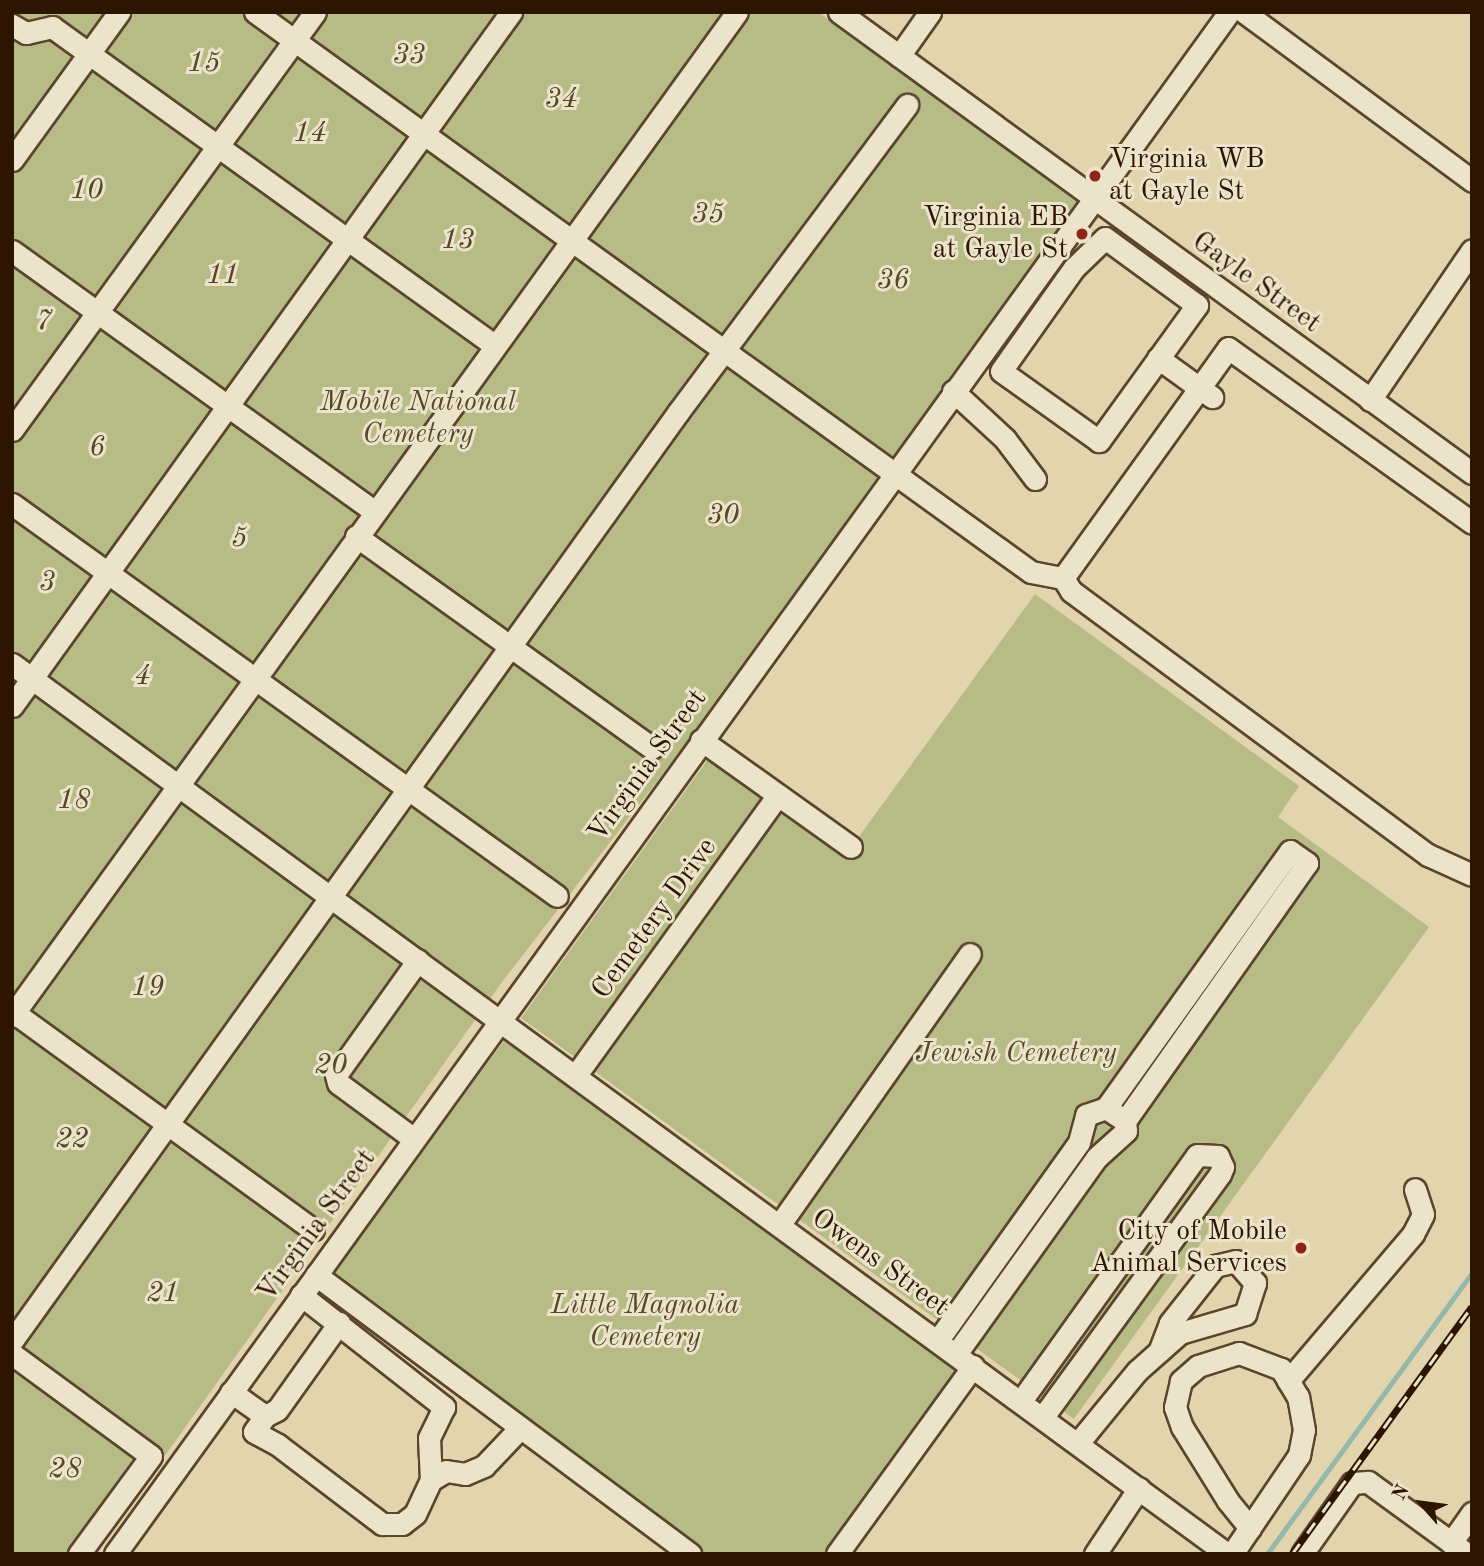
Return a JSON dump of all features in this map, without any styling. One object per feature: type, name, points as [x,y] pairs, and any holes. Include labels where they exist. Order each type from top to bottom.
[{"type":"street","points":[[12,160],[119,12]]},
{"type":"street","points":[[255,12],[569,242],[1031,572],[1063,578],[1071,591],[1428,855],[1472,875]]},
{"type":"street","points":[[12,430],[315,12]]},
{"type":"street","points":[[12,706],[511,12]]},
{"type":"street","points":[[313,1230],[13,1013],[737,12]]},
{"type":"street","name":"Gayle Street","points":[[839,12],[1291,344],[1472,473]]},
{"type":"street","points":[[899,56],[930,12]]},
{"type":"street","name":"Virginia Street","points":[[115,1554],[1229,12]]},
{"type":"street","points":[[1244,12],[1472,181]]},
{"type":"street","points":[[12,24],[26,33],[52,27],[494,345]]},
{"type":"street","points":[[12,1341],[907,105]]},
{"type":"street","points":[[1104,239],[1197,305],[1158,358],[1098,441],[1001,371],[1074,268],[1104,239]]},
{"type":"street","points":[[1370,400],[1472,250]]},
{"type":"street","points":[[12,251],[374,511]]},
{"type":"street","points":[[1267,373],[1291,344]]},
{"type":"street","points":[[1063,578],[1206,392],[1228,348],[1267,373],[1472,523]]},
{"type":"street","points":[[1158,358],[1206,392]]},
{"type":"street","points":[[953,391],[1005,439],[1035,479]]},
{"type":"street","points":[[12,504],[557,896]]},
{"type":"street","points":[[356,536],[652,748]]},
{"type":"street","name":"Owens Street","points":[[12,664],[1230,1554]]},
{"type":"street","points":[[701,740],[851,847]]},
{"type":"street","name":"Cemetery Drive","points":[[576,1075],[778,795]]},
{"type":"street","points":[[837,1554],[1097,1157],[1126,1131],[1125,1121],[1307,863],[1290,851],[1106,1108],[1086,1115],[1079,1142],[937,1340]]},
{"type":"street","points":[[780,1224],[970,954]]},
{"type":"street","points":[[414,1139],[338,1083],[336,1075],[418,960]]},
{"type":"street","points":[[1106,1108],[1125,1121]]},
{"type":"street","points":[[1021,1401],[1197,1155],[1218,1156],[1223,1167],[1220,1174],[1043,1418]]},
{"type":"street","points":[[1288,1381],[1413,1234],[1423,1214],[1416,1189]]},
{"type":"street","points":[[1078,1443],[1160,1349],[1180,1333],[1245,1314],[1255,1283],[1236,1261],[1215,1266],[1170,1322],[1160,1349]]},
{"type":"street","points":[[316,1275],[520,1427],[666,1547],[690,1554]]},
{"type":"street","points":[[301,1295],[339,1323],[444,1407],[429,1438],[431,1480],[415,1514],[402,1524],[382,1524],[278,1445],[254,1432],[265,1416],[277,1410],[339,1323]]},
{"type":"street","points":[[400,1374],[415,1350]]},
{"type":"street","points":[[12,1353],[151,1456],[79,1554]]},
{"type":"street","points":[[1230,1554],[1250,1528],[1299,1455],[1304,1430],[1298,1397],[1281,1369],[1239,1353],[1198,1366],[1181,1381],[1175,1407],[1182,1427],[1250,1528]]},
{"type":"street","points":[[231,1392],[265,1416]]},
{"type":"street","points":[[431,1480],[446,1471],[465,1474],[484,1466],[520,1427]]},
{"type":"street","points":[[1301,1554],[1352,1483],[1368,1482],[1459,1548],[1472,1513]]},
{"type":"street","points":[[1095,1554],[1139,1488]]},
{"type":"green space","name":"Mobile National Cemetery","points":[[12,12],[818,12],[1079,200],[685,745],[502,982],[95,1554],[12,1554]]},
{"type":"green space","name":"Jewish Cemetery","points":[[1035,594],[1299,786],[1278,817],[1429,927],[1074,1419],[521,1018],[709,758],[845,856]]},
{"type":"green space","name":"Little Magnolia Cemetery","points":[[508,1035],[960,1367],[823,1554],[708,1554],[331,1277]]},
{"type":"waterway","points":[[1267,1554],[1472,1273]]},
{"type":"railway","points":[[1292,1554],[1472,1306]]},
{"type":"place","name":"Virginia WB at Gayle St","points":[[1095,176]]},
{"type":"place","name":"Virginia EB at Gayle St","points":[[1082,234]]},
{"type":"place","name":"City of Mobile Animal Services","points":[[1301,1248]]},
{"type":"park label","name":"33","points":[[409,56]]},
{"type":"park label","name":"15","points":[[204,64]]},
{"type":"park label","name":"34","points":[[561,100]]},
{"type":"park label","name":"14","points":[[310,134]]},
{"type":"park label","name":"10","points":[[87,191]]},
{"type":"park label","name":"35","points":[[708,215]]},
{"type":"park label","name":"13","points":[[458,241]]},
{"type":"park label","name":"11","points":[[223,276]]},
{"type":"park label","name":"36","points":[[893,281]]},
{"type":"park label","name":"7","points":[[44,322]]},
{"type":"park label","name":"6","points":[[97,448]]},
{"type":"park label","name":"30","points":[[723,516]]},
{"type":"park label","name":"5","points":[[239,539]]},
{"type":"park label","name":"3","points":[[47,583]]},
{"type":"park label","name":"4","points":[[142,677]]},
{"type":"park label","name":"18","points":[[74,801]]},
{"type":"park label","name":"19","points":[[148,988]]},
{"type":"park label","name":"20","points":[[331,1066]]},
{"type":"park label","name":"22","points":[[72,1140]]},
{"type":"park label","name":"21","points":[[163,1294]]},
{"type":"park label","name":"28","points":[[65,1470]]}]
